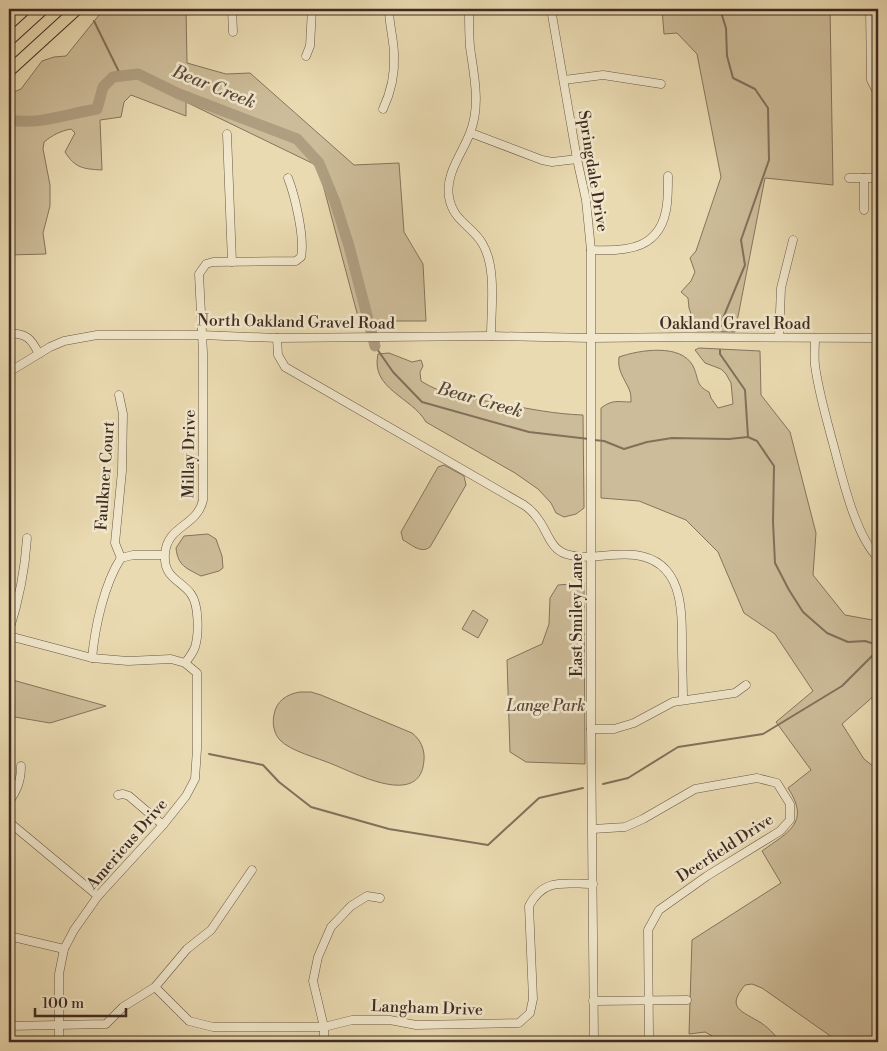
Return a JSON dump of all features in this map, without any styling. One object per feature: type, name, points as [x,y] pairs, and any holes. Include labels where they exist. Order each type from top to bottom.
[{"type":"highway","points":[[9,40],[43,9]]},
{"type":"highway","points":[[9,71],[77,9]]},
{"type":"street","points":[[232,9],[233,32]]},
{"type":"street","points":[[306,56],[310,46],[312,9]]},
{"type":"street","points":[[383,109],[390,93],[394,71],[389,9]]},
{"type":"street","points":[[469,9],[470,45],[476,98],[471,132],[453,168],[449,183],[449,196],[452,209],[458,219],[482,242],[488,255],[491,268],[490,336]]},
{"type":"street","name":"Springdale Drive","points":[[551,9],[586,200],[591,250],[591,338]]},
{"type":"street","points":[[870,9],[874,19],[871,80],[877,92]]},
{"type":"street","points":[[564,80],[603,76],[661,84]]},
{"type":"street","points":[[471,132],[542,160],[552,162],[577,159]]},
{"type":"street","points":[[227,134],[232,262],[296,261],[301,257],[303,248],[293,190],[288,178]]},
{"type":"street","points":[[591,250],[624,250],[640,245],[653,236],[662,222],[667,205],[668,176]]},
{"type":"street","points":[[849,178],[878,178]]},
{"type":"street","points":[[864,178],[864,210]]},
{"type":"street","points":[[778,337],[781,288],[793,240]]},
{"type":"street","name":"Millay Drive","points":[[164,555],[171,536],[176,530],[197,516],[203,500],[199,274],[206,264],[232,262]]},
{"type":"street","points":[[9,334],[26,336],[33,342],[40,354]]},
{"type":"street","name":"North Oakland Gravel Road","points":[[9,372],[64,341],[97,335],[201,335],[277,338],[490,336],[591,338]]},
{"type":"street","points":[[277,338],[278,355],[285,367],[524,505],[538,519],[549,538],[559,550],[566,554],[579,556],[634,555],[649,558],[663,566],[672,578],[679,595],[682,613],[683,700]]},
{"type":"street","name":"Oakland Gravel Road","points":[[591,338],[878,338]]},
{"type":"street","name":"East Smiley Lane","points":[[591,338],[591,729],[594,1042]]},
{"type":"street","points":[[815,338],[815,364],[845,485],[860,529],[872,552],[878,558]]},
{"type":"street","name":"Faulkner Court","points":[[119,395],[123,414],[122,471],[115,543],[121,558]]},
{"type":"street","points":[[9,631],[24,572],[27,538]]},
{"type":"street","points":[[9,636],[92,658],[128,661],[171,659],[185,664],[192,653],[196,640],[195,603],[189,591],[171,576],[167,569],[164,555],[133,554],[121,558],[113,571],[105,598],[95,634],[92,658]]},
{"type":"street","name":"Americus Drive","points":[[59,1042],[59,974],[64,949],[74,930],[98,896],[163,825],[186,796],[195,779],[198,749],[197,673],[185,664]]},
{"type":"street","points":[[591,729],[614,729],[634,723],[673,702],[735,693],[746,685]]},
{"type":"street","points":[[9,802],[17,790],[21,777],[21,766]]},
{"type":"street","name":"Deerfield Drive","points":[[593,829],[625,827],[695,789],[757,778],[776,783],[790,804],[790,820],[780,831],[699,881],[659,910],[648,930],[649,1034]]},
{"type":"street","points":[[118,795],[129,796],[163,825]]},
{"type":"street","points":[[9,822],[98,896]]},
{"type":"street","points":[[9,1026],[106,1024],[123,1007],[155,987],[187,949],[212,930],[252,870]]},
{"type":"street","name":"Langham Drive","points":[[155,987],[189,1021],[213,1027],[324,1027],[352,1020],[390,1020],[416,1025],[519,1023],[530,1013],[533,1000],[529,906],[535,895],[542,888],[558,884],[593,884]]},
{"type":"street","points":[[324,1042],[324,1027],[313,981],[318,957],[331,927],[351,906],[367,896],[380,898]]},
{"type":"street","points":[[9,936],[64,949]]},
{"type":"street","points":[[593,1001],[687,1000]]},
{"type":"green space","points":[[104,9],[186,9],[187,63],[226,74],[250,73],[354,165],[399,163],[404,232],[423,264],[426,321],[384,321],[379,328],[361,328],[318,166],[186,102],[186,116],[131,95],[124,102],[121,117],[100,120],[102,170],[80,167],[65,152],[75,133],[71,129],[50,137],[44,142],[43,149],[50,185],[50,206],[43,233],[46,254],[9,255],[9,94],[21,89],[42,61],[66,56]]},
{"type":"green space","points":[[662,9],[830,9],[833,185],[765,178],[735,332],[697,331],[689,308],[688,298],[681,292],[691,281],[695,272],[690,258],[696,251],[721,177],[697,54],[677,33],[664,34]]},
{"type":"green space","points":[[699,348],[760,351],[761,395],[790,432],[816,533],[813,575],[845,615],[878,621],[878,694],[842,724],[864,759],[878,770],[878,1029],[868,1042],[839,1042],[762,988],[752,984],[745,985],[740,992],[736,1003],[738,1007],[745,1014],[764,1025],[781,1042],[723,1042],[705,1032],[689,1034],[692,940],[781,883],[762,851],[788,832],[793,826],[797,818],[797,810],[795,800],[788,788],[811,770],[776,722],[813,691],[775,634],[744,613],[718,552],[686,520],[639,501],[601,498],[601,408],[612,402],[631,402],[630,391],[620,370],[619,357],[637,352],[659,350],[679,354],[693,366],[699,384],[709,392],[718,408],[733,404],[731,383],[726,374],[721,369],[705,363],[695,350]]},
{"type":"green space","points":[[389,353],[412,362],[421,360],[423,366],[420,372],[421,381],[441,391],[471,399],[562,414],[583,415],[584,508],[576,514],[564,517],[556,513],[551,503],[538,489],[515,473],[426,422],[420,413],[394,392],[380,376],[377,366],[378,354]]},
{"type":"green space","points":[[444,465],[464,476],[466,485],[430,547],[423,550],[403,540],[401,532],[438,467]]},
{"type":"green space","points":[[208,534],[216,539],[222,556],[223,568],[201,576],[181,563],[176,548],[184,536]]},
{"type":"green space","name":"Lange Park","points":[[584,583],[585,764],[526,762],[510,752],[507,660],[542,644],[549,624],[550,598],[558,585]]},
{"type":"green space","points":[[473,610],[488,620],[478,638],[462,629]]},
{"type":"green space","points":[[9,679],[106,706],[50,723],[9,716]]},
{"type":"green space","points":[[311,692],[321,695],[412,733],[420,741],[424,752],[420,775],[412,783],[400,785],[386,784],[370,780],[297,751],[285,744],[276,735],[273,718],[275,710],[283,699],[291,694]]},
{"type":"waterway","points":[[720,9],[726,28],[727,56],[733,78],[755,89],[768,108],[769,160],[741,240],[745,265],[721,327]]},
{"type":"waterway","points":[[94,21],[121,76]]},
{"type":"waterway","name":"Bear Creek","points":[[9,120],[43,120],[97,109],[103,87],[113,77],[138,74],[179,94],[297,139],[319,163],[335,202],[349,246],[375,346]]},
{"type":"waterway","name":"Bear Creek","points":[[375,346],[393,372],[422,402],[529,432],[589,439]]},
{"type":"waterway","points":[[720,350],[720,354],[745,390],[748,437]]},
{"type":"waterway","name":"Bear Creek","points":[[594,440],[604,441],[624,449],[647,442],[672,438],[729,439],[748,437],[757,441],[774,466],[773,522],[775,563],[789,590],[803,612],[827,633],[848,642],[865,641],[878,645]]},
{"type":"waterway","points":[[603,784],[628,778],[678,747],[763,734],[842,686],[878,650]]},
{"type":"waterway","points":[[209,754],[263,765],[279,782],[311,807],[389,829],[488,845],[539,798],[583,788]]}]
